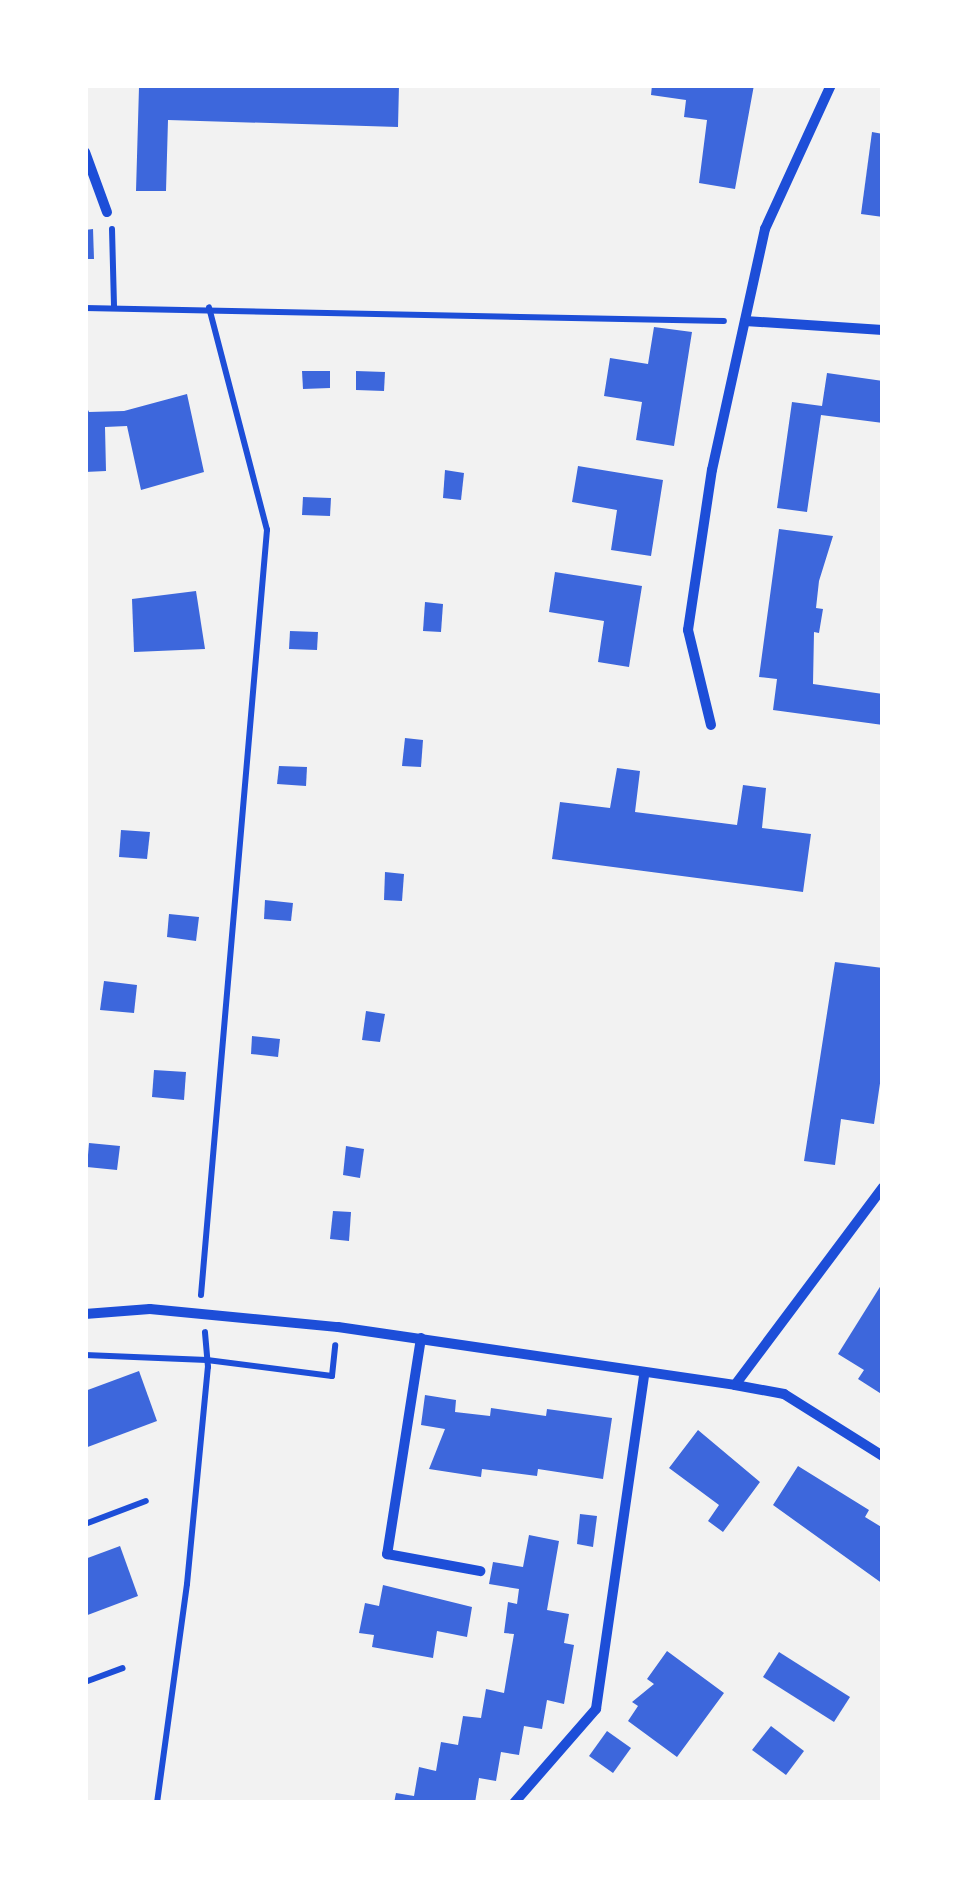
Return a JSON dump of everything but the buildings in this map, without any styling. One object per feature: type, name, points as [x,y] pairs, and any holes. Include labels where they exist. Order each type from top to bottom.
[{"type":"street","points":[[711,725],[688,630],[712,470],[765,230],[832,85]]},
{"type":"street","points":[[85,152],[108,212]]},
{"type":"street","points":[[745,322],[883,330]]},
{"type":"street","points":[[735,1385],[883,1187]]},
{"type":"street","points":[[85,1314],[203,1313],[338,1327],[735,1385],[784,1394],[883,1456]]},
{"type":"street","points":[[421,1338],[387,1554],[480,1571]]},
{"type":"street","points":[[514,1803],[596,1709],[644,1374]]},
{"type":"path","points":[[108,212],[114,307]]},
{"type":"path","points":[[158,1803],[208,1360],[200,1284],[267,530],[209,307]]},
{"type":"path","points":[[85,308],[209,307],[745,322]]},
{"type":"path","points":[[85,1355],[208,1360],[332,1376],[338,1327]]},
{"type":"path","points":[[85,1524],[146,1501]]},
{"type":"path","points":[[85,1682],[123,1668]]}]
